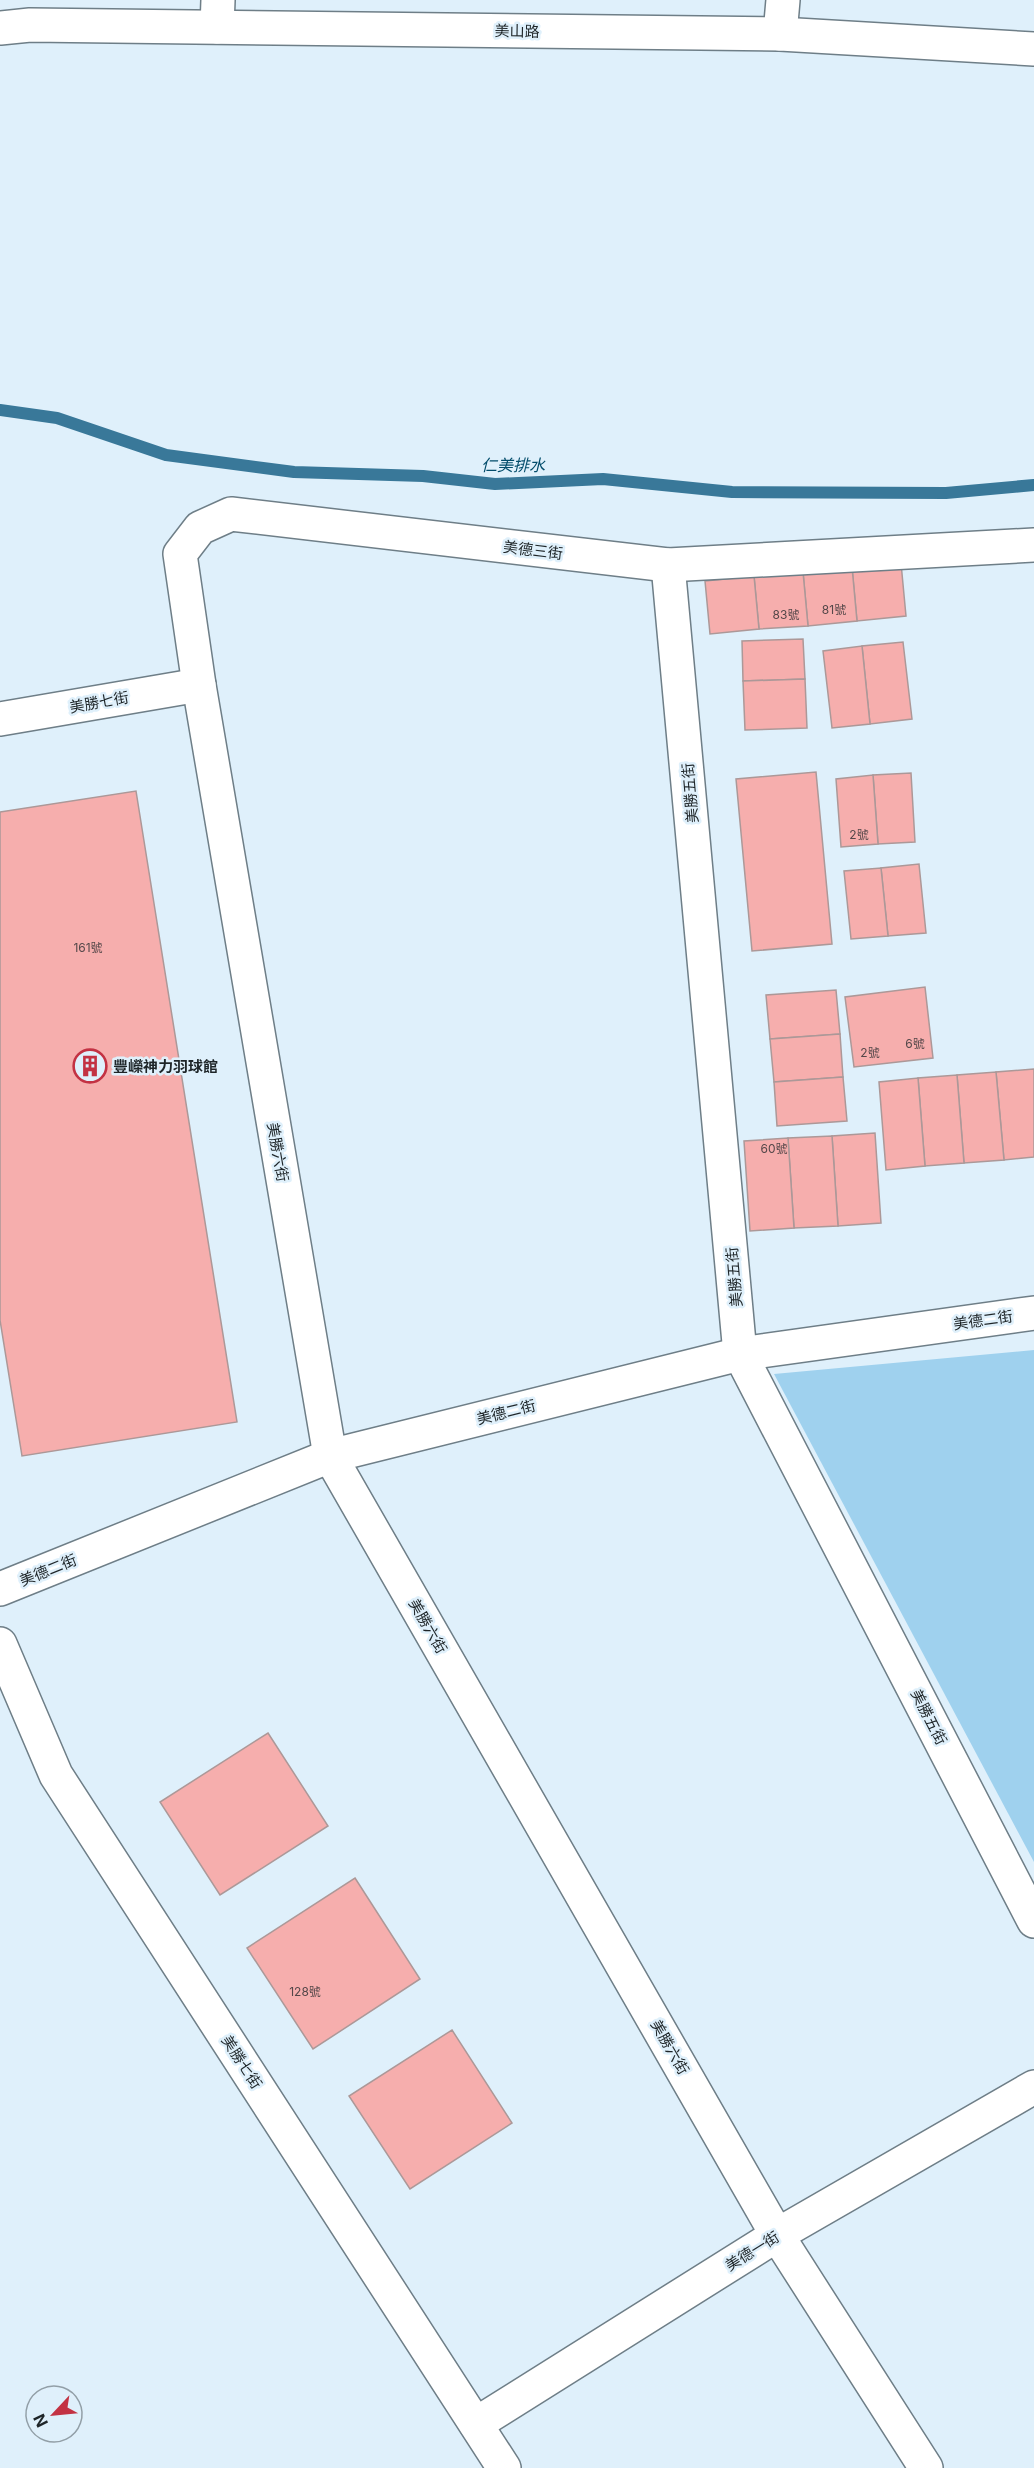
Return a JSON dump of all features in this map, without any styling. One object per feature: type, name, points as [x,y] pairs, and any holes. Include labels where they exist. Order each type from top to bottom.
[{"type":"street","points":[[780,34],[783,0]]},
{"type":"street","name":"美山路","points":[[21,18],[218,14],[780,34],[1034,49]]},
{"type":"street","name":"美德三街","points":[[199,685],[180,554],[200,528],[231,514],[669,565],[1034,545]]},
{"type":"street","name":"美勝五街","points":[[669,565],[740,1354],[1034,1921]]},
{"type":"street","name":"美勝七街","points":[[0,718],[199,685]]},
{"type":"street","name":"美勝六街","points":[[199,685],[330,1456],[777,2235],[926,2468]]},
{"type":"street","name":"美德二街","points":[[0,1589],[330,1456],[740,1354],[1034,1313]]},
{"type":"street","name":"美勝七街","points":[[0,1644],[56,1775],[504,2468]]},
{"type":"street","name":"美德一街","points":[[476,2424],[777,2235],[1034,2087]]},
{"type":"shaded area","points":[[1034,1350],[1034,1862],[774,1374]]},
{"type":"building","points":[[901,563],[906,616],[857,621],[852,567]]},
{"type":"building","points":[[852,567],[857,621],[808,626],[803,572]]},
{"type":"building","points":[[803,572],[808,626],[759,629],[754,576]]},
{"type":"building","points":[[754,576],[759,629],[710,634],[705,581]]},
{"type":"building","points":[[803,639],[805,679],[743,681],[742,641]]},
{"type":"building","points":[[903,642],[912,719],[870,724],[862,646]]},
{"type":"building","points":[[862,646],[870,724],[832,728],[823,651]]},
{"type":"building","points":[[805,679],[807,728],[745,730],[743,681]]},
{"type":"building","points":[[816,772],[832,944],[752,951],[736,779]]},
{"type":"building","points":[[911,773],[915,842],[878,844],[873,775]]},
{"type":"building","points":[[873,775],[878,844],[841,847],[836,779]]},
{"type":"building","name":"豐嶸神力羽球館","points":[[136,791],[237,1422],[22,1456],[0,1320],[0,812]]},
{"type":"building","points":[[919,864],[926,933],[888,936],[881,868]]},
{"type":"building","points":[[881,868],[888,936],[851,939],[844,871]]},
{"type":"building","points":[[925,987],[933,1058],[854,1067],[845,997]]},
{"type":"building","points":[[836,990],[840,1034],[770,1039],[766,995]]},
{"type":"building","points":[[840,1034],[843,1077],[774,1082],[770,1039]]},
{"type":"building","points":[[1034,1069],[1034,1157],[1004,1160],[996,1072]]},
{"type":"building","points":[[996,1072],[1004,1160],[964,1163],[957,1075]]},
{"type":"building","points":[[957,1075],[964,1163],[925,1166],[918,1078]]},
{"type":"building","points":[[843,1077],[847,1121],[777,1126],[774,1082]]},
{"type":"building","points":[[918,1078],[925,1166],[886,1170],[879,1082]]},
{"type":"building","points":[[875,1133],[881,1223],[838,1226],[832,1136]]},
{"type":"building","points":[[832,1136],[838,1226],[794,1228],[788,1138]]},
{"type":"building","points":[[788,1138],[794,1228],[750,1231],[744,1141]]},
{"type":"building","points":[[268,1733],[328,1826],[220,1895],[160,1802]]},
{"type":"building","points":[[355,1878],[420,1979],[313,2049],[247,1948]]},
{"type":"building","points":[[452,2030],[512,2123],[410,2189],[349,2096]]},
{"type":"waterway","name":"仁美排水","points":[[0,410],[57,418],[166,455],[294,472],[423,476],[495,484],[603,479],[732,492],[946,493],[1034,485]]},
{"type":"place","name":"豐嶸神力羽球館","points":[[90,1066]]}]
